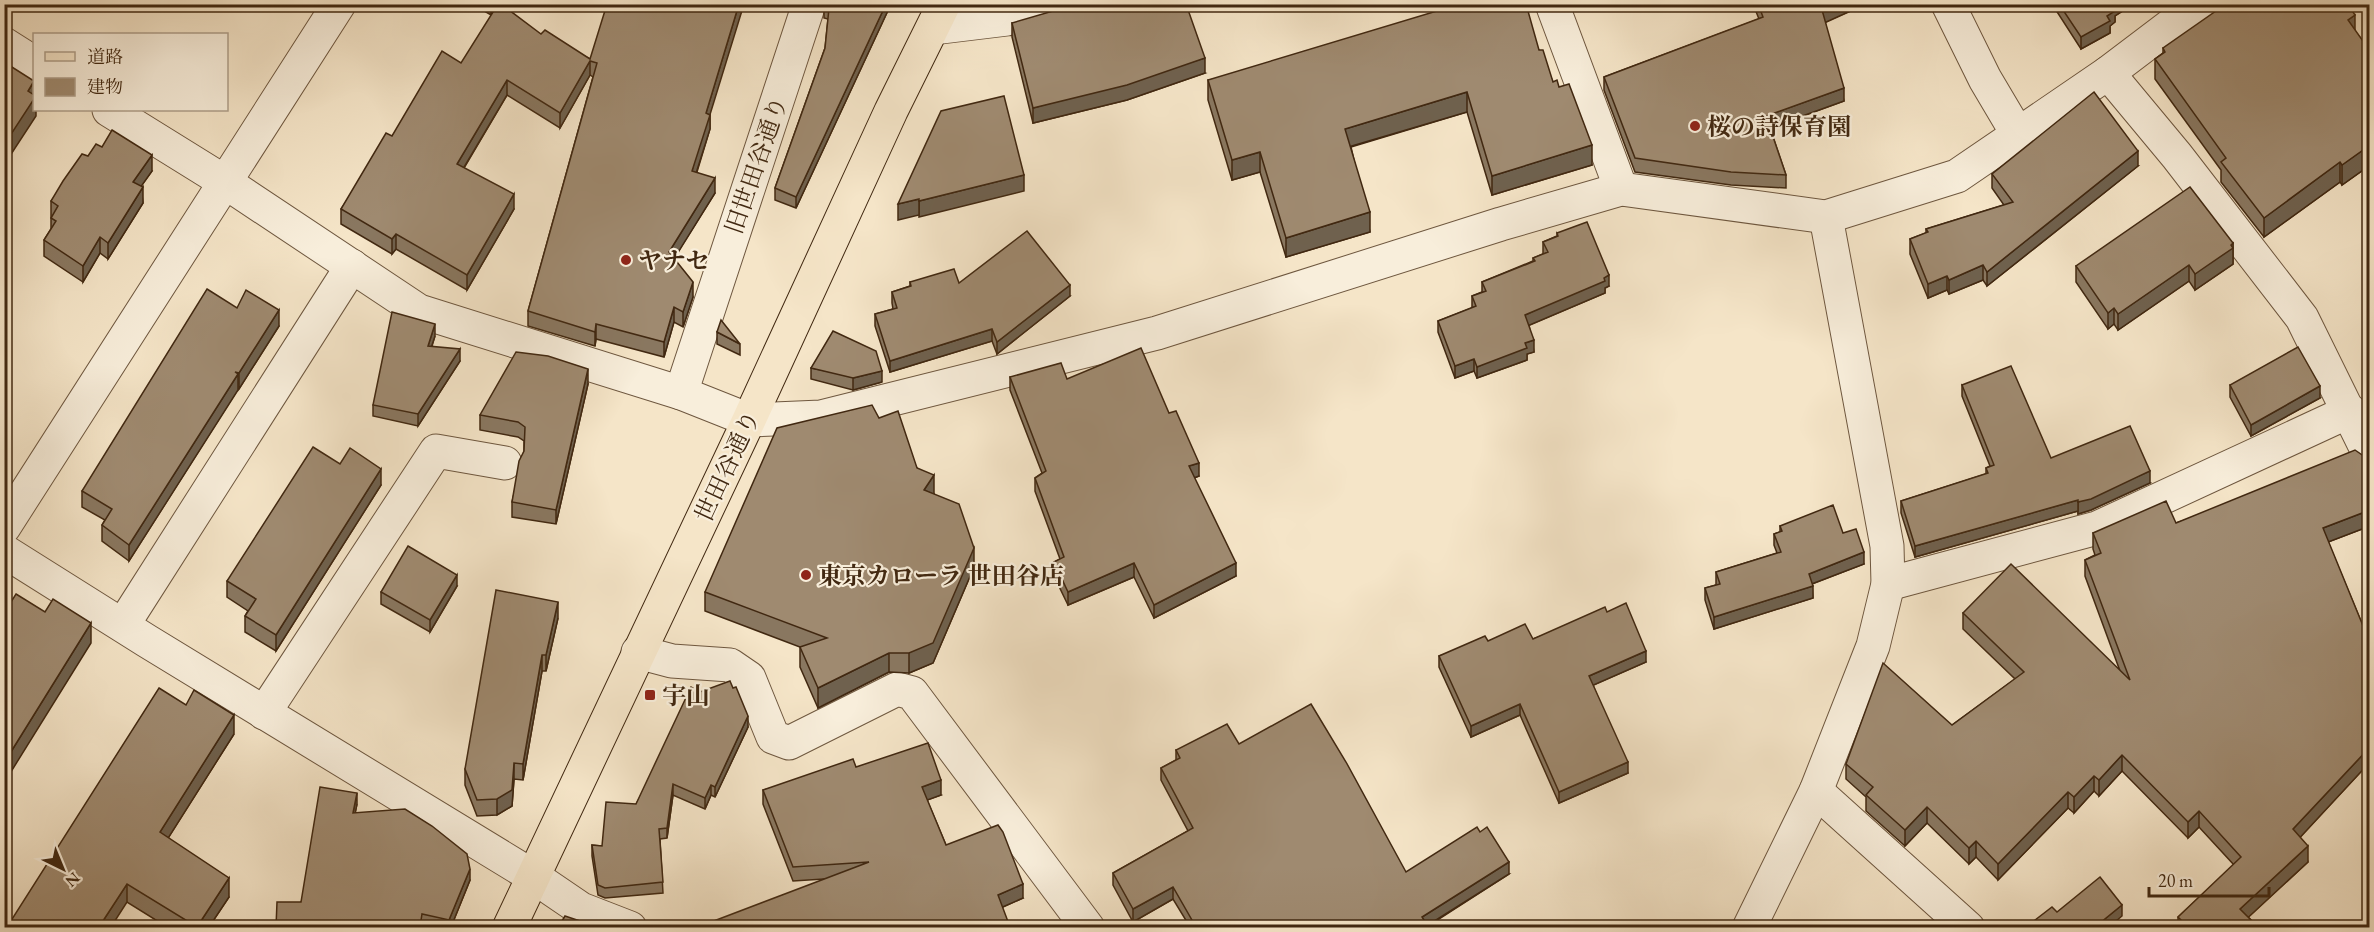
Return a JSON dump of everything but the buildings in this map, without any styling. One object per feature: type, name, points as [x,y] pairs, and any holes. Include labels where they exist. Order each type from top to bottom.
[{"type":"main road","name":"世田谷通り","points":[[509,927],[749,420],[891,111],[939,16]]},
{"type":"street","points":[[4,527],[339,4]]},
{"type":"street","name":"旧世田谷通り","points":[[681,393],[809,4]]},
{"type":"street","points":[[939,16],[1007,19],[1056,4]]},
{"type":"street","points":[[1552,4],[1621,189]]},
{"type":"street","points":[[1948,4],[1985,79],[2017,133]]},
{"type":"street","points":[[111,111],[225,182],[419,311],[681,393],[749,420],[821,417],[1157,333],[1621,189],[1826,216],[1957,176],[2108,73],[2199,4]]},
{"type":"street","points":[[4,44],[33,62]]},
{"type":"street","points":[[2108,73],[2177,156],[2302,318],[2350,411],[2370,456]]},
{"type":"street","points":[[1749,927],[1816,791],[1873,646],[1888,584],[1887,546],[1826,216]]},
{"type":"street","points":[[123,625],[352,266]]},
{"type":"street","points":[[1888,584],[2097,528],[2350,411]]},
{"type":"street","points":[[264,712],[436,451],[505,463]]},
{"type":"street","points":[[4,551],[534,877],[581,909],[630,927]]},
{"type":"street","points":[[638,652],[672,661],[730,665],[749,678],[773,737],[789,743],[897,689],[912,693],[1088,927]]},
{"type":"street","points":[[1816,791],[1968,927]]},
{"type":"place","name":"桜の詩保育園","points":[[1695,126]]},
{"type":"place","name":"ヤナセ","points":[[626,260]]},
{"type":"place","name":"東京カローラ 世田谷店","points":[[806,575]]},
{"type":"place","name":"宇山","points":[[650,695]]}]
